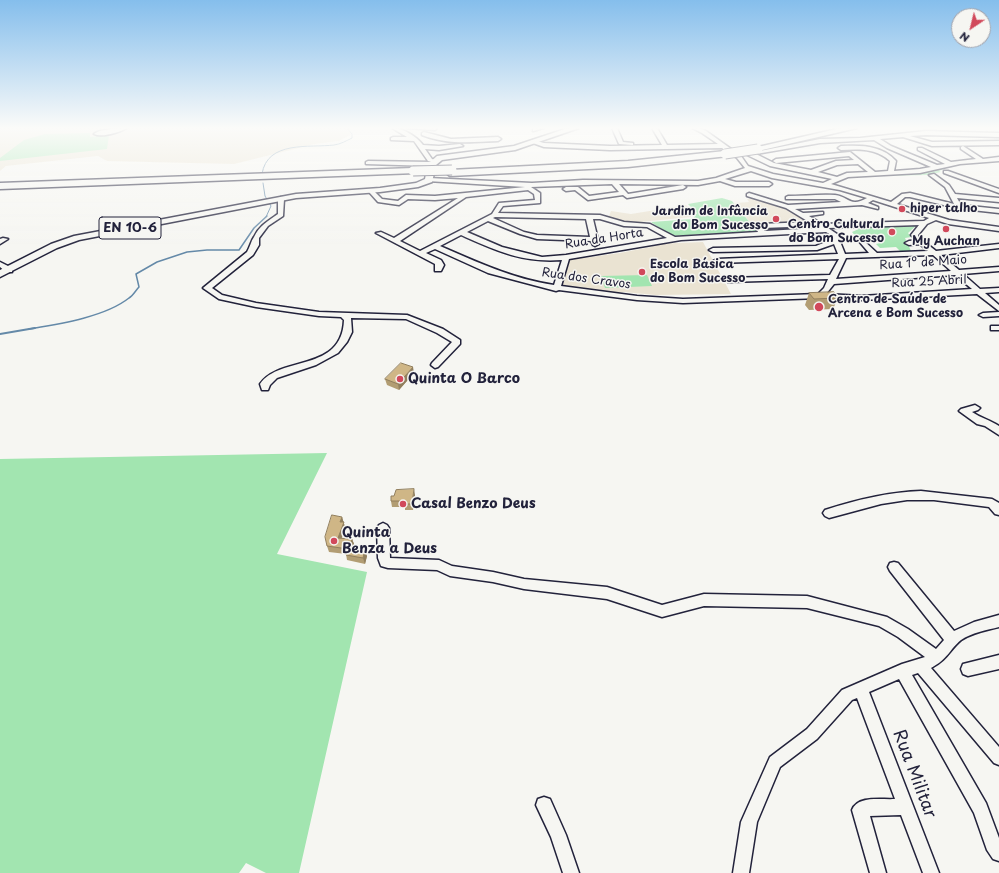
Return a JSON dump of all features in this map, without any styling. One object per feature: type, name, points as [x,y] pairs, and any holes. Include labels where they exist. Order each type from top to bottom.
[{"type":"highway","points":[[0,186],[523,169]]},
{"type":"highway","points":[[0,190],[413,173]]},
{"type":"main road","points":[[429,180],[432,169]]},
{"type":"main road","name":"EN 10-6","points":[[0,274],[56,245],[78,238],[304,195],[371,191],[416,186],[429,180]]},
{"type":"street","points":[[371,191],[380,201],[396,203],[400,202],[406,197],[435,198],[465,196],[528,187],[613,182],[698,182],[719,180],[737,172],[750,169],[778,178],[838,187],[935,218],[962,225],[999,229]]},
{"type":"street","points":[[792,169],[837,179]]},
{"type":"street","points":[[810,172],[819,169]]},
{"type":"street","points":[[868,169],[873,173]]},
{"type":"street","points":[[824,185],[847,175],[920,171],[929,169]]},
{"type":"street","points":[[838,187],[859,178],[932,175],[955,169]]},
{"type":"street","points":[[946,172],[999,191]]},
{"type":"street","points":[[932,175],[946,184],[960,210]]},
{"type":"street","points":[[422,253],[491,217],[501,204],[538,202],[537,193],[528,187],[429,180]]},
{"type":"street","points":[[719,180],[735,184],[769,184]]},
{"type":"street","points":[[719,180],[721,190]]},
{"type":"street","points":[[613,182],[627,196],[697,185]]},
{"type":"street","points":[[560,190],[576,188],[585,197],[590,198],[624,193]]},
{"type":"street","points":[[749,195],[788,207],[833,235],[843,257],[833,278],[820,296]]},
{"type":"street","points":[[892,204],[907,195],[960,210],[999,211]]},
{"type":"street","points":[[396,240],[465,196]]},
{"type":"street","points":[[788,198],[833,196],[839,197],[849,204]]},
{"type":"street","points":[[953,196],[999,200]]},
{"type":"street","points":[[788,207],[863,203],[872,198]]},
{"type":"street","points":[[273,201],[281,215],[266,225],[256,238],[255,245],[250,253],[207,288],[219,297],[256,305],[344,316],[407,317],[440,331],[457,342],[435,364]]},
{"type":"street","points":[[863,203],[876,208]]},
{"type":"street","points":[[802,215],[821,213]]},
{"type":"street","points":[[491,217],[606,218],[632,225],[648,225],[674,239]]},
{"type":"street","points":[[491,217],[522,233],[537,237],[594,239]]},
{"type":"street","points":[[589,217],[597,252]]},
{"type":"street","points":[[836,218],[841,225]]},
{"type":"street","points":[[916,237],[914,235],[925,223],[935,218]]},
{"type":"street","points":[[763,234],[759,228],[760,226],[925,223]]},
{"type":"street","points":[[802,257],[833,235],[852,229],[858,225]]},
{"type":"street","name":"Rua da Horta","points":[[461,232],[499,249],[519,255],[542,259],[566,257],[674,239],[763,234],[833,235]]},
{"type":"street","points":[[379,233],[396,240],[440,263],[438,269]]},
{"type":"street","points":[[861,240],[876,256]]},
{"type":"street","points":[[909,243],[922,242],[999,310]]},
{"type":"street","name":"Rua dos Cravos","points":[[435,246],[492,271],[556,289],[637,298],[683,301],[837,296]]},
{"type":"street","points":[[717,261],[802,257],[876,256],[932,251],[974,250],[999,246]]},
{"type":"street","points":[[713,250],[813,248]]},
{"type":"street","points":[[915,249],[932,251]]},
{"type":"street","points":[[556,289],[566,257]]},
{"type":"street","points":[[802,257],[806,264]]},
{"type":"street","points":[[0,264],[9,270]]},
{"type":"street","name":"Rua 1º de Maio","points":[[728,280],[833,278],[848,281],[999,269]]},
{"type":"street","points":[[827,288],[837,296]]},
{"type":"street","name":"Rua 25 Abril","points":[[837,296],[862,298],[999,290]]},
{"type":"street","points":[[983,315],[999,314]]},
{"type":"street","points":[[265,388],[265,384],[275,375],[321,361],[344,342],[350,328],[348,319],[344,316]]},
{"type":"street","points":[[975,408],[964,411],[980,422],[988,423],[999,431]]},
{"type":"street","points":[[829,513],[893,496],[934,496],[971,502],[992,503],[999,511]]},
{"type":"street","points":[[383,528],[384,558],[385,562],[388,563],[439,565],[450,571],[493,577],[524,584],[607,593],[662,611],[704,600],[806,602],[882,621],[903,633],[937,658]]},
{"type":"street","points":[[894,567],[953,640]]},
{"type":"street","points":[[741,873],[750,822],[776,762],[812,734],[847,695],[902,671],[921,666],[937,658],[953,640],[964,632],[999,621]]},
{"type":"street","points":[[968,669],[999,662]]},
{"type":"street","points":[[921,666],[999,758]]},
{"type":"street","points":[[902,671],[980,808],[993,844],[999,852]]},
{"type":"street","name":"Rua Militar","points":[[861,689],[931,873]]},
{"type":"street","points":[[544,805],[558,835],[571,873]]},
{"type":"street","points":[[878,873],[859,813],[860,810],[862,808],[906,807]]},
{"type":"shaded area","points":[[757,198],[783,207],[807,221],[799,221],[800,223],[752,225],[735,203],[749,202],[747,199]]},
{"type":"shaded area","points":[[686,205],[691,210],[691,217],[630,223],[609,216],[611,211],[631,214]]},
{"type":"shaded area","name":"Escola Básica do Bom Sucesso","points":[[703,242],[731,294],[656,295],[624,292],[619,293],[567,288],[562,284],[569,260],[620,253],[651,247],[654,244]]},
{"type":"green space","points":[[932,169],[944,169],[939,171],[941,172],[927,175],[877,176],[873,173],[918,172]]},
{"type":"green space","points":[[722,198],[732,201],[752,225],[758,225],[756,227],[759,231],[672,236],[651,222],[693,219],[697,213],[688,204]]},
{"type":"green space","points":[[918,224],[908,233],[911,237],[905,238],[911,251],[900,251],[896,247],[880,248],[876,244],[880,243],[874,237],[857,238],[852,232],[863,227]]},
{"type":"green space","points":[[647,275],[652,286],[605,288],[601,276]]},
{"type":"green space","points":[[327,453],[277,554],[367,572],[299,873],[266,873],[246,863],[239,873],[0,873],[0,459]]},
{"type":"building","points":[[834,292],[838,298],[814,299],[809,293]]},
{"type":"building","points":[[401,363],[413,367],[398,384],[385,379]]},
{"type":"building","points":[[414,489],[412,504],[404,504],[405,501],[391,501],[391,496],[394,496],[396,490]]},
{"type":"building","points":[[332,515],[342,517],[340,522],[344,522],[338,538],[352,539],[350,548],[365,550],[363,558],[346,555],[348,549],[327,546],[325,537]]},
{"type":"waterway","points":[[262,174],[264,169]]},
{"type":"waterway","points":[[263,183],[265,196],[271,206],[266,217]]},
{"type":"waterway","points":[[32,329],[81,319],[119,305],[130,297],[139,287],[136,274],[157,262],[187,252],[207,250],[239,250],[254,228],[266,217]]},
{"type":"waterway","points":[[0,334],[32,329]]},
{"type":"place","name":"hiper talho","points":[[902,209]]},
{"type":"place","name":"Jardim de Infância do Bom Sucesso","points":[[776,219]]},
{"type":"place","name":"My Auchan","points":[[946,229]]},
{"type":"place","name":"Centro Cultural do Bom Sucesso","points":[[892,232]]},
{"type":"place","name":"Escola Básica do Bom Sucesso","points":[[642,272]]},
{"type":"place","name":"Centro de Saúde de Arcena e Bom Sucesso","points":[[819,307]]},
{"type":"place","name":"Quinta O Barco","points":[[400,379]]},
{"type":"place","name":"Casal Benzo Deus","points":[[403,504]]},
{"type":"place","name":"Quinta Benza a Deus","points":[[334,541]]}]
